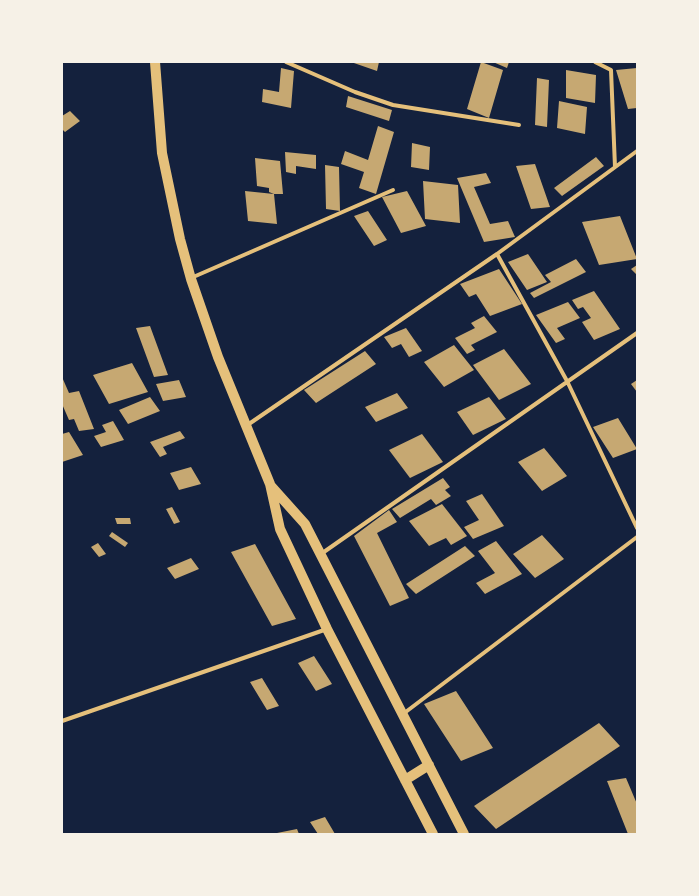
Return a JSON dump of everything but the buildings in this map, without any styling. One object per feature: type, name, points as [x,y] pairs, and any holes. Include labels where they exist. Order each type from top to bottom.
[{"type":"main road","points":[[155,62],[162,153],[180,239],[191,279],[218,357],[270,484],[280,529],[327,629],[432,834]]},
{"type":"main road","points":[[270,484],[305,524],[464,834]]},
{"type":"main road","points":[[405,780],[430,766]]},
{"type":"street","points":[[286,62],[355,92],[392,105],[518,125]]},
{"type":"street","points":[[595,62],[612,70],[615,167]]},
{"type":"street","points":[[246,426],[497,254],[637,151]]},
{"type":"street","points":[[191,279],[393,190]]},
{"type":"street","points":[[497,254],[567,381],[637,528]]},
{"type":"street","points":[[320,554],[637,333]]},
{"type":"street","points":[[403,715],[637,537]]},
{"type":"street","points":[[62,721],[327,629]]}]
